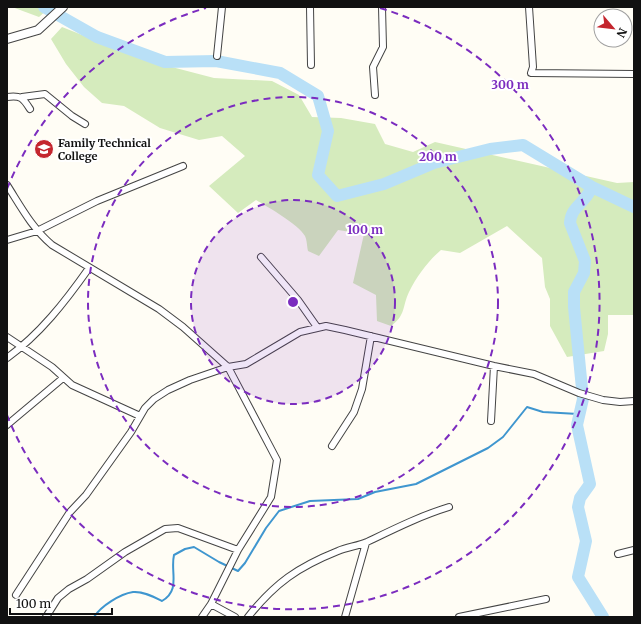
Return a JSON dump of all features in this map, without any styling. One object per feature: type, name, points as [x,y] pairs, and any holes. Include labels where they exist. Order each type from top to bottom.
[{"type":"street","points":[[7,39],[38,30],[63,7]]},
{"type":"street","points":[[217,56],[222,7]]},
{"type":"street","points":[[310,7],[311,65]]},
{"type":"street","points":[[375,95],[373,67],[383,47],[382,7]]},
{"type":"street","points":[[529,7],[533,67],[531,73],[634,74]]},
{"type":"street","points":[[7,97],[45,94],[72,116],[85,124]]},
{"type":"street","points":[[22,97],[30,109]]},
{"type":"street","points":[[7,240],[37,231],[97,201],[183,166]]},
{"type":"street","points":[[7,185],[26,217],[37,231],[52,245],[159,309],[183,327],[228,368],[277,460],[270,496],[238,550],[211,604],[202,617]]},
{"type":"street","points":[[261,257],[298,300],[318,327]]},
{"type":"street","points":[[7,358],[22,347],[62,305],[89,268]]},
{"type":"street","points":[[16,595],[70,512],[86,494],[108,464],[131,432],[149,403],[168,390],[228,368],[246,364],[300,332],[326,326],[339,328],[494,366],[534,374],[582,394],[620,402],[634,401]]},
{"type":"street","points":[[332,446],[354,412],[362,389],[371,336]]},
{"type":"street","points":[[7,337],[52,367],[72,385],[140,416]]},
{"type":"street","points":[[491,421],[494,366]]},
{"type":"street","points":[[7,425],[63,378]]},
{"type":"street","points":[[248,617],[266,594],[308,564],[340,550],[366,542],[413,520],[449,507]]},
{"type":"street","points":[[46,617],[58,598],[69,589],[87,579],[125,552],[166,529],[178,528],[238,550]]},
{"type":"street","points":[[345,617],[366,542]]},
{"type":"street","points":[[618,554],[634,550]]},
{"type":"street","points":[[459,617],[546,600]]},
{"type":"street","points":[[211,604],[235,617]]},
{"type":"green space","points":[[12,7],[50,7],[39,17]]},
{"type":"green space","points":[[62,27],[145,60],[214,78],[272,81],[299,95],[312,117],[341,118],[375,124],[385,144],[413,152],[435,142],[617,183],[634,182],[634,315],[608,315],[608,334],[604,351],[567,357],[550,326],[550,299],[545,287],[542,258],[507,226],[460,253],[441,250],[427,264],[416,280],[396,322],[391,326],[377,321],[376,295],[353,283],[364,234],[338,230],[319,256],[308,251],[305,236],[296,226],[256,200],[238,213],[209,186],[245,156],[222,136],[199,140],[160,128],[124,106],[102,103],[84,87],[66,64],[51,39]]},
{"type":"waterway","points":[[44,7],[97,37],[165,62],[216,61],[280,73],[318,96],[328,131],[318,175],[337,196],[384,184],[434,163],[490,149],[523,145],[592,187],[634,207]]},
{"type":"waterway","points":[[592,187],[587,196],[573,212],[570,223],[585,261],[584,273],[574,292],[574,307],[583,399],[577,425],[590,484],[580,498],[578,507],[586,541],[578,577],[603,617]]},
{"type":"waterway","points":[[94,617],[106,605],[128,593],[141,592],[162,601],[168,597],[174,580],[174,555],[185,549],[194,547],[238,571],[245,563],[266,528],[279,511],[310,501],[358,499],[375,492],[416,484],[488,448],[503,437],[527,407],[543,412],[578,414]]},
{"type":"place","name":"Family Technical College","points":[[44,149]]}]
